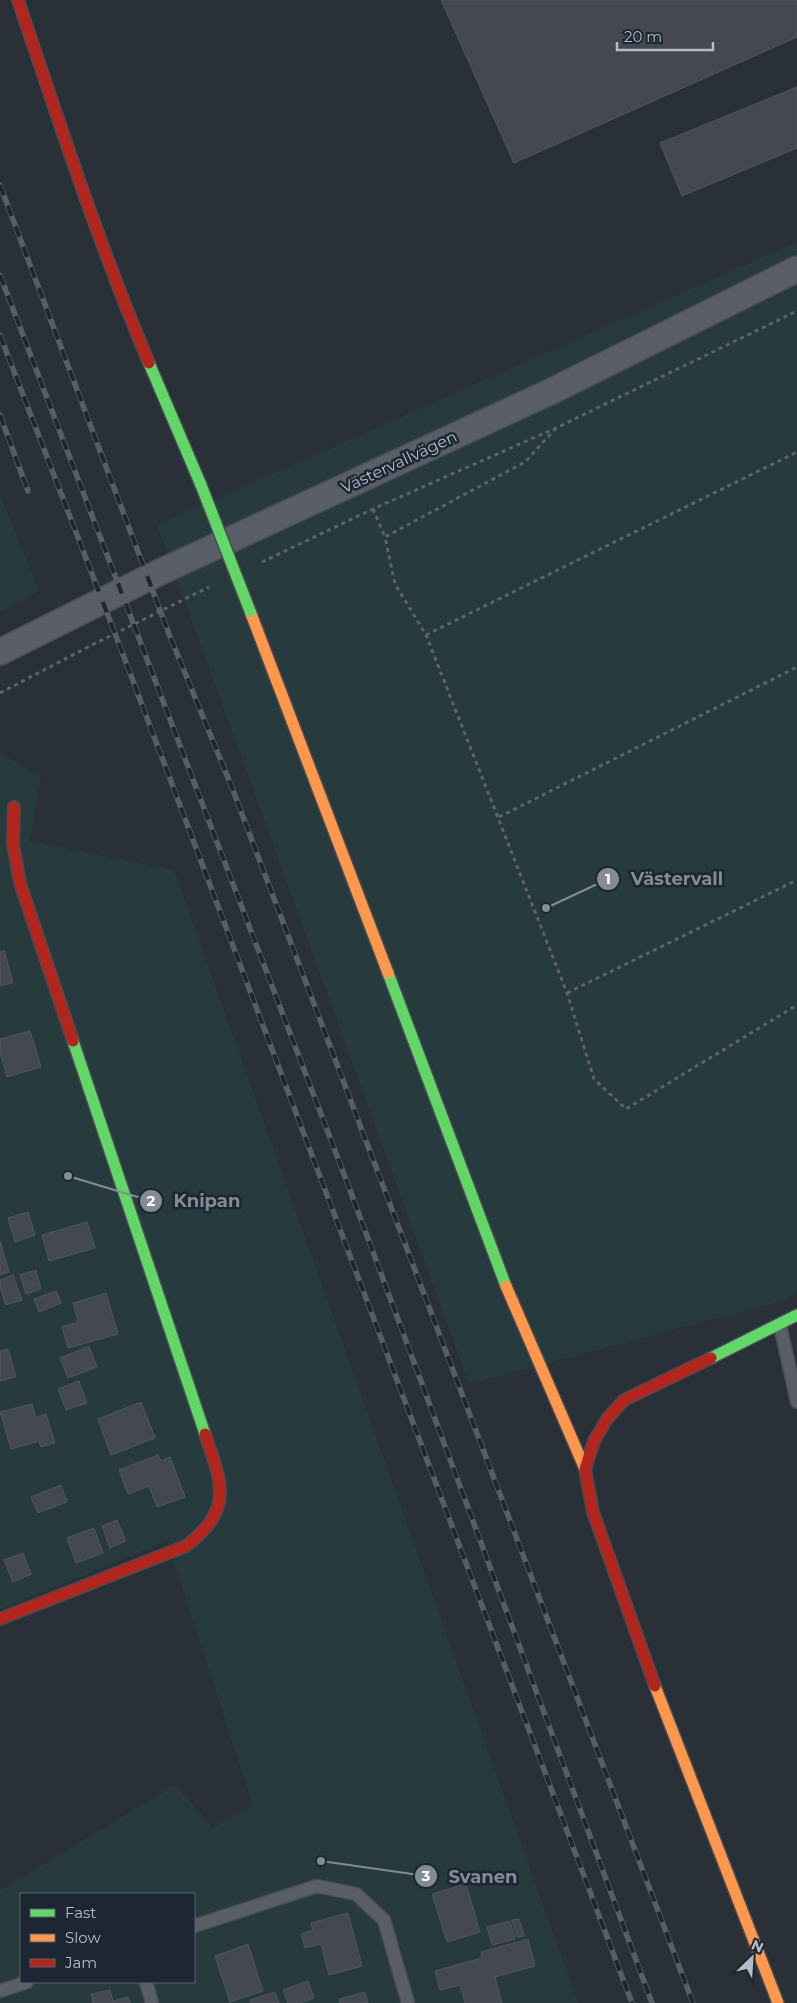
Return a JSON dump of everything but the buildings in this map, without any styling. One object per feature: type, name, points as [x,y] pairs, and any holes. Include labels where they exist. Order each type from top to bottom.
[{"type":"main road","points":[[18,0],[125,306],[201,485],[509,1293],[585,1469],[594,1512],[651,1676],[778,2003]]},
{"type":"main road","points":[[1,1615],[186,1546],[208,1528],[217,1512],[222,1497],[220,1480],[20,883],[13,844],[14,807]]},
{"type":"main road","points":[[585,1469],[594,1441],[607,1419],[624,1400],[797,1315]]},
{"type":"street","name":"Västervallvägen","points":[[0,652],[158,573],[552,390],[797,269]]},
{"type":"lane","points":[[780,1325],[797,1402]]},
{"type":"lane","points":[[195,1926],[316,1886],[356,1894],[384,1920],[408,2003]]},
{"type":"lane","points":[[0,1991],[23,1983]]},
{"type":"lane","points":[[146,1983],[152,2003]]},
{"type":"path","points":[[258,564],[373,509],[556,428],[797,311]]},
{"type":"path","points":[[385,537],[525,462],[556,428]]},
{"type":"path","points":[[426,635],[797,452]]},
{"type":"path","points":[[373,509],[385,537],[395,584],[426,635],[567,994],[594,1079],[626,1109],[797,1005]]},
{"type":"path","points":[[0,693],[214,585]]},
{"type":"path","points":[[499,817],[797,667]]},
{"type":"path","points":[[567,994],[797,880]]},
{"type":"green space","points":[[797,242],[797,1290],[786,1300],[469,1384],[157,525]]},
{"type":"green space","points":[[0,495],[39,590],[0,612]]},
{"type":"green space","points":[[0,753],[41,778],[30,841],[174,870],[578,2003],[0,2003],[0,1891],[175,1785],[213,1827],[253,1806],[167,1541],[0,1610]]},
{"type":"railway","points":[[0,185],[169,634],[231,785],[693,2003]]},
{"type":"railway","points":[[0,275],[347,1182],[652,2003]]},
{"type":"railway","points":[[0,335],[124,657],[632,2003]]},
{"type":"railway","points":[[0,415],[28,491]]},
{"type":"traffic: fast","points":[[149,363],[201,485]]},
{"type":"traffic: fast","points":[[201,485],[250,611]]},
{"type":"traffic: fast","points":[[388,973],[506,1286]]},
{"type":"traffic: fast","points":[[73,1041],[205,1434]]},
{"type":"traffic: fast","points":[[711,1358],[797,1315]]},
{"type":"traffic: slow","points":[[250,611],[388,973]]},
{"type":"traffic: slow","points":[[506,1286],[585,1469]]},
{"type":"traffic: slow","points":[[655,1686],[778,2003]]},
{"type":"traffic: jam","points":[[18,0],[96,228],[149,363]]},
{"type":"traffic: jam","points":[[14,807],[13,844],[20,883],[73,1041]]},
{"type":"traffic: jam","points":[[655,1686],[593,1512],[585,1469],[594,1441],[607,1419],[624,1400],[711,1358]]},
{"type":"traffic: jam","points":[[0,1619],[186,1546],[201,1533],[212,1520],[218,1507],[220,1495],[216,1467],[205,1434]]},
{"type":"place","name":"Västervall","points":[[546,908]]},
{"type":"place","name":"Knipan","points":[[68,1176]]},
{"type":"place","name":"Svanen","points":[[321,1861]]}]
